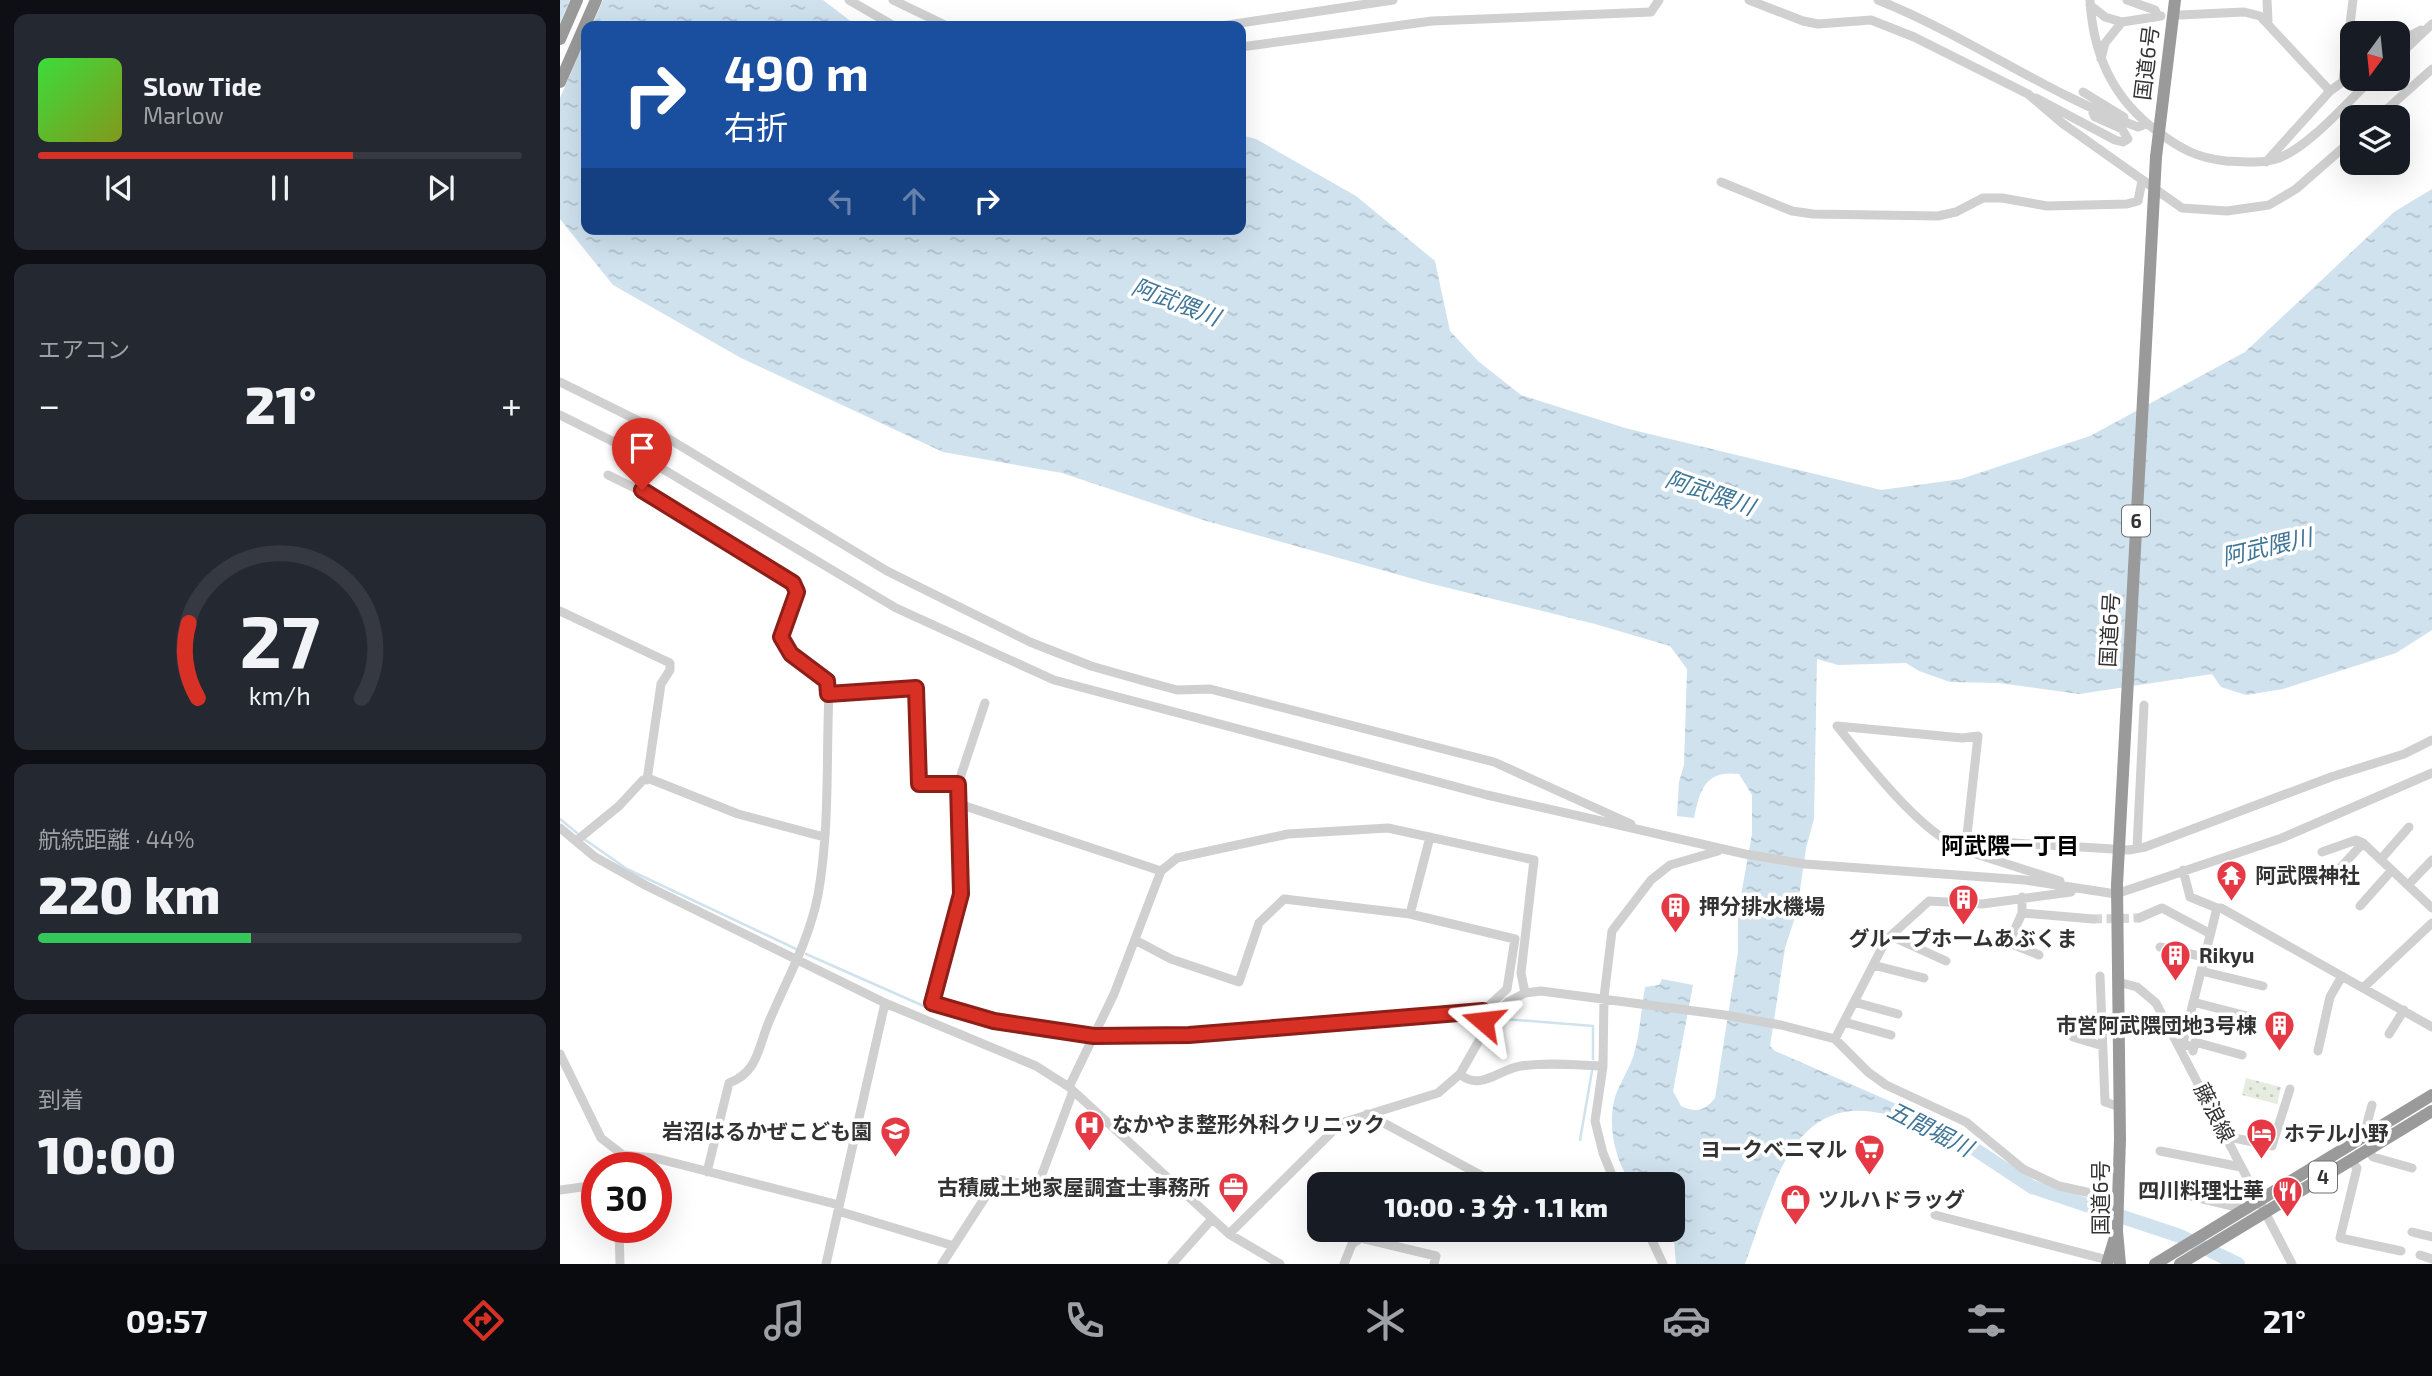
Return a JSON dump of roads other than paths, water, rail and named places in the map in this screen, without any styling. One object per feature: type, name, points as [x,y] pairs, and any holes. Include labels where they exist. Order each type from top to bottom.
[{"type":"highway","points":[[560,39],[577,0]]},
{"type":"highway","points":[[587,21],[596,0]]},
{"type":"highway","name":"国道6号","points":[[2112,1263],[2121,1249],[2117,1231],[2120,1107],[2116,889],[2156,157],[2175,0]]},
{"type":"highway","points":[[560,82],[581,34]]},
{"type":"highway","name":"4","points":[[2180,1264],[2261,1206],[2432,1095]]},
{"type":"highway","name":"4","points":[[2155,1264],[2245,1209],[2261,1206],[2351,1160],[2432,1111]]},
{"type":"highway","name":"6","points":[[2112,1263],[2117,1231]]},
{"type":"highway","points":[[2121,1249],[2126,1264]]},
{"type":"street","points":[[849,0],[885,21]]},
{"type":"street","points":[[893,0],[937,21]]},
{"type":"street","points":[[1246,22],[1393,0]]},
{"type":"street","points":[[1246,46],[1432,20],[1651,12],[1659,0]]},
{"type":"street","points":[[1749,0],[1803,22],[1877,21],[2028,94],[2115,140],[2123,142],[2128,139],[2122,129],[2095,117],[2095,111]]},
{"type":"street","points":[[1878,0],[1998,57],[2095,111],[2134,125],[2146,124]]},
{"type":"street","points":[[2090,2],[2105,17],[2122,22],[2160,16],[2154,10],[2127,0]]},
{"type":"street","points":[[2267,0],[2268,21]]},
{"type":"street","points":[[2352,21],[2353,0]]},
{"type":"street","points":[[2090,2],[2094,42],[2101,61],[2123,99],[2146,124],[2180,149],[2205,158],[2266,162],[2291,152],[2359,91]]},
{"type":"street","points":[[2180,15],[2244,12],[2268,21],[2330,91]]},
{"type":"street","points":[[2101,61],[2105,43],[2122,22]]},
{"type":"street","points":[[2410,36],[2431,25]]},
{"type":"street","points":[[2410,45],[2431,25]]},
{"type":"street","points":[[2392,105],[2432,69]]},
{"type":"street","points":[[2266,162],[2340,83]]},
{"type":"street","points":[[2083,92],[2134,125]]},
{"type":"street","points":[[2028,94],[2045,111],[2182,208],[2249,209],[2284,198],[2340,151]]},
{"type":"street","points":[[1721,182],[1792,211],[1923,217],[1956,212],[1983,198],[2002,198],[2047,206],[2127,204],[2138,201],[2142,181]]},
{"type":"street","points":[[560,382],[641,422],[887,570],[1054,652],[1091,666],[1177,690],[1210,689],[1494,762],[1655,835]]},
{"type":"street","points":[[560,415],[636,453],[896,608],[1054,680],[1290,745],[1724,850],[1805,864],[2025,880],[2092,891]]},
{"type":"street","points":[[608,475],[668,505],[793,583],[797,592],[781,637],[791,654],[827,681],[827,811],[818,895],[799,960],[768,1024],[752,1068],[746,1076],[729,1083],[707,1172]]},
{"type":"street","points":[[560,611],[670,663],[670,670],[661,684],[647,780],[576,841]]},
{"type":"street","points":[[828,694],[916,688],[919,784],[958,784]]},
{"type":"street","points":[[985,704],[958,784],[961,894],[932,1003],[994,1021],[1094,1036],[1189,1035],[1483,1011],[1507,989],[1515,939],[1410,914],[1284,899],[1259,923],[1239,982],[1171,959],[1135,940]]},
{"type":"street","points":[[2137,848],[2144,705]]},
{"type":"street","points":[[1970,850],[1966,841],[1978,736],[1962,738],[1837,726],[1889,789],[1945,841],[1970,850],[2092,891]]},
{"type":"street","points":[[1966,841],[2137,848],[2404,754],[2432,740]]},
{"type":"street","points":[[1835,1039],[1886,940],[1893,937],[1896,929],[1929,901],[1982,904],[2022,897],[2116,889],[2282,838],[2432,773]]},
{"type":"street","points":[[647,780],[738,814],[824,836]]},
{"type":"street","points":[[959,804],[1161,871]]},
{"type":"street","points":[[2381,859],[2409,827]]},
{"type":"street","points":[[942,1264],[997,1180],[1038,1185],[1071,1089],[1135,940],[1161,871],[1177,858],[1302,831],[1388,828],[1534,860],[1521,972],[1525,993]]},
{"type":"street","points":[[562,834],[626,876],[885,1003],[1036,1066],[1071,1089],[1229,1234],[1280,1264]]},
{"type":"street","points":[[1410,914],[1430,837]]},
{"type":"street","points":[[2322,852],[2356,840],[2363,843],[2432,908]]},
{"type":"street","points":[[2332,877],[2363,843]]},
{"type":"street","points":[[1611,1172],[1595,1121],[1603,1066],[1612,931],[1651,880],[1670,865],[1694,856],[1724,850]]},
{"type":"street","points":[[2409,885],[2432,860]]},
{"type":"street","points":[[2183,870],[2190,897],[2221,908],[2432,1027]]},
{"type":"street","points":[[2360,906],[2392,870]]},
{"type":"street","points":[[2022,897],[2022,913],[2009,943],[2039,955]]},
{"type":"street","points":[[2139,918],[2162,908],[2209,933]]},
{"type":"street","points":[[2193,1048],[2183,1043],[2217,908]]},
{"type":"street","points":[[2022,913],[2093,919]]},
{"type":"street","points":[[2364,987],[2432,923]]},
{"type":"street","points":[[1893,937],[1947,961]]},
{"type":"street","points":[[2161,947],[2204,957]]},
{"type":"street","points":[[1874,965],[1924,978]]},
{"type":"street","points":[[2202,971],[2263,986]]},
{"type":"street","points":[[2100,975],[2105,1102],[2120,1107]]},
{"type":"street","points":[[2318,1051],[2330,997],[2342,976]]},
{"type":"street","name":"藤浪線","points":[[2118,982],[2137,987],[2156,1003],[2292,1264]]},
{"type":"street","points":[[1229,1234],[1341,1123],[1438,1093],[1460,1074],[1489,1023],[1508,1002],[1525,993],[1559,992],[1725,1015],[1781,1025],[1835,1039],[1868,1072],[1886,1085],[1966,1122],[2023,1169],[2059,1186],[2118,1203]]},
{"type":"street","points":[[1854,1002],[1898,1014]]},
{"type":"street","points":[[2193,1002],[2251,1017]]},
{"type":"street","points":[[826,1264],[885,1003]]},
{"type":"street","points":[[2389,1034],[2404,1010]]},
{"type":"street","points":[[1483,1011],[1483,1021],[1489,1023]]},
{"type":"street","points":[[1844,1022],[1891,1035]]},
{"type":"street","points":[[2073,1037],[2103,1046]]},
{"type":"street","points":[[2189,1066],[2195,1042],[2242,1055]]},
{"type":"street","points":[[560,1054],[601,1138],[619,1152]]},
{"type":"street","points":[[1460,1074],[1467,1080],[1480,1082],[1518,1066],[1549,1063],[1603,1066]]},
{"type":"street","points":[[2225,1136],[2272,1146],[2290,1090]]},
{"type":"street","points":[[2370,1133],[2366,1127],[2372,1105]]},
{"type":"street","points":[[1367,1114],[1475,1172]]},
{"type":"street","points":[[2368,1150],[2373,1157],[2412,1167]]},
{"type":"street","points":[[2160,1151],[2241,1167]]},
{"type":"street","points":[[2351,1160],[2357,1168],[2340,1238],[2401,1251]]},
{"type":"street","points":[[672,1163],[839,1208],[954,1247]]},
{"type":"street","points":[[2144,1185],[2245,1209]]},
{"type":"street","points":[[560,1190],[581,1187]]},
{"type":"street","points":[[1935,1216],[2112,1263]]},
{"type":"street","points":[[1172,1264],[1212,1219]]},
{"type":"street","points":[[2412,1232],[2432,1237]]},
{"type":"street","points":[[1344,1264],[1352,1244],[1361,1238],[1436,1256],[1434,1264]]},
{"type":"street","points":[[1653,1242],[1663,1264]]},
{"type":"street","points":[[619,1243],[620,1264]]},
{"type":"street","points":[[2420,1255],[2432,1259]]},
{"type":"water","name":"阿武隈川","points":[[560,0],[823,0],[850,21],[581,21],[581,235],[1246,235],[1246,136],[1256,139],[1356,196],[1435,261],[1450,331],[1478,361],[1521,395],[1625,428],[1881,490],[1961,479],[2090,436],[2245,352],[2394,212],[2432,189],[2432,630],[2396,653],[2283,689],[2246,695],[2221,687],[2212,674],[2079,694],[1999,683],[1950,682],[1919,671],[1906,663],[1838,665],[1817,659],[1814,819],[1806,848],[1797,911],[1785,948],[1770,1046],[1775,1051],[1917,1113],[1912,1123],[1873,1112],[1841,1113],[1816,1124],[1797,1143],[1781,1169],[1745,1264],[1676,1264],[1674,1242],[1685,1242],[1685,1172],[1625,1172],[1614,1143],[1613,1108],[1635,1049],[1645,987],[1659,985],[1662,979],[1693,985],[1673,1091],[1681,1106],[1691,1110],[1708,1106],[1715,1098],[1738,952],[1738,912],[1752,834],[1752,795],[1739,774],[1718,775],[1706,784],[1702,791],[1694,818],[1677,816],[1679,782],[1684,765],[1687,669],[1670,646],[1595,624],[1428,583],[1203,520],[1062,473],[943,452],[741,358],[613,285],[560,219]]},
{"type":"waterway","points":[[560,819],[577,833]]},
{"type":"waterway","points":[[584,839],[627,869],[796,949]]},
{"type":"waterway","points":[[806,954],[935,1011],[985,1023]]},
{"type":"waterway","points":[[1434,1019],[1472,1019]]},
{"type":"waterway","points":[[1504,1019],[1593,1026],[1593,1059]]},
{"type":"waterway","points":[[1097,1043],[1219,1041],[1361,1025]]},
{"type":"waterway","points":[[999,1026],[1085,1042]]},
{"type":"waterway","points":[[1580,1140],[1592,1071]]},
{"type":"waterway","name":"五間堀川","points":[[1900,1111],[1958,1138],[2032,1187],[2180,1236],[2238,1264]]},
{"type":"tunnel","points":[[2093,919],[2139,918]]},
{"type":"place","name":"阿武隈神社","points":[[2232,903]]},
{"type":"place","name":"グループホームあぶくま","points":[[1963,926]]},
{"type":"place","name":"押分排水機場","points":[[1676,934]]},
{"type":"place","name":"Rikyu","points":[[2176,983]]},
{"type":"place","name":"市営阿武隈団地3号棟","points":[[2280,1053]]},
{"type":"place","name":"なかやま整形外科クリニック","points":[[1089,1152]]},
{"type":"place","name":"岩沼はるかぜこども園","points":[[895,1159]]},
{"type":"place","name":"ホテル小野","points":[[2261,1161]]},
{"type":"place","name":"ヨークベニマル","points":[[1870,1177]]},
{"type":"place","name":"古積威土地家屋調査士事務所","points":[[1233,1215]]},
{"type":"place","name":"四川料理壮華","points":[[2287,1218]]},
{"type":"place","name":"ツルハドラッグ","points":[[1795,1227]]},
{"type":"district","name":"阿武隈一丁目","points":[[2010,846]]}]
